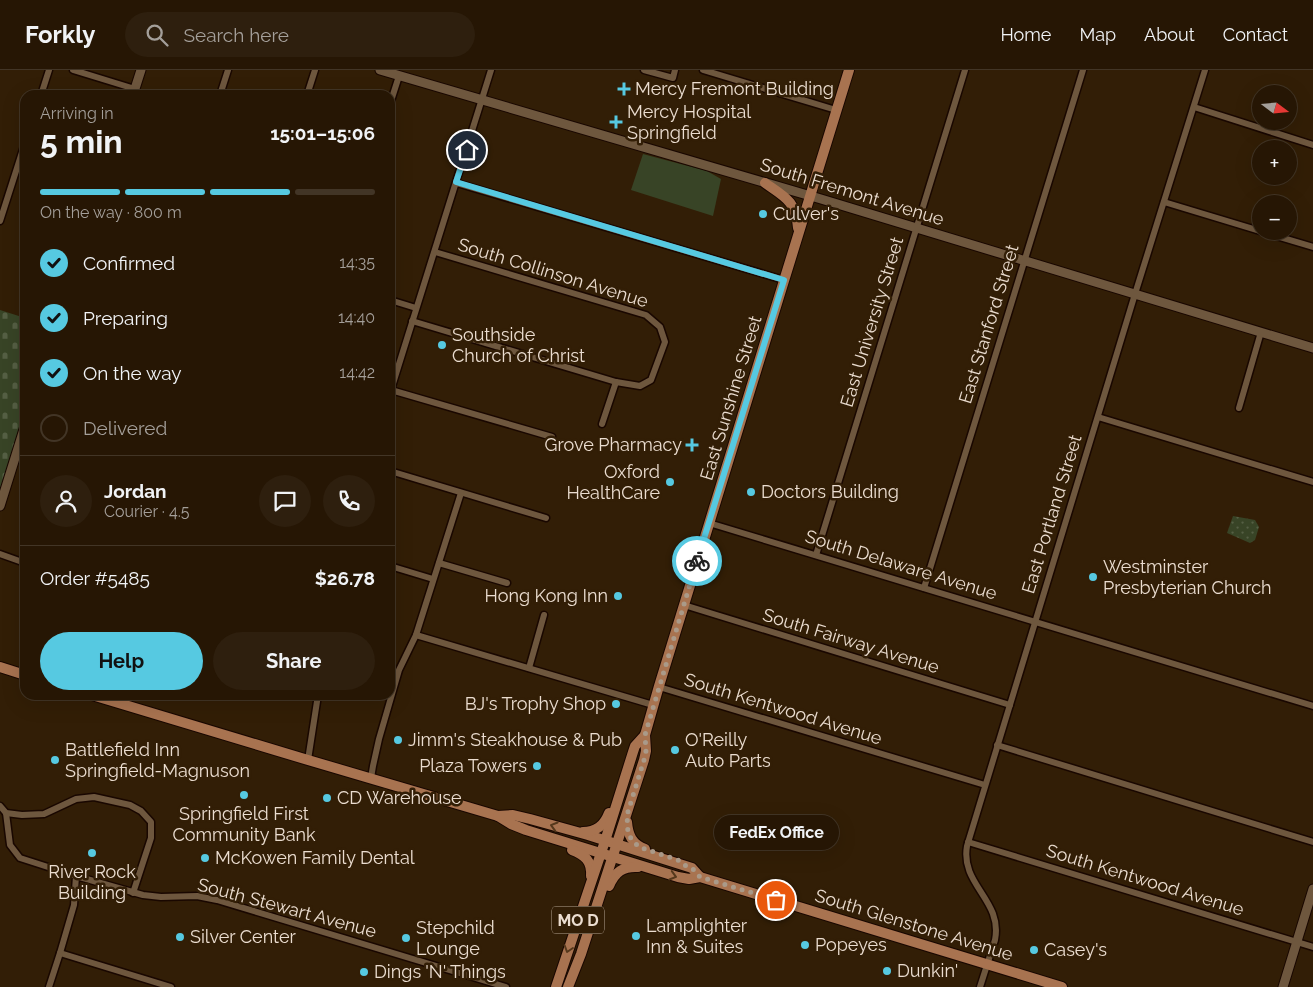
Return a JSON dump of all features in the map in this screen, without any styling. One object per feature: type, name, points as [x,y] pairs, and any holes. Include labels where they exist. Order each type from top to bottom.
[{"type":"main road","name":"East Sunshine Street","points":[[568,987],[581,954],[644,760],[646,751],[645,735],[653,705],[849,70]]},
{"type":"main road","points":[[765,183],[785,198],[795,210],[798,236]]},
{"type":"main road","points":[[0,667],[20,673]]},
{"type":"main road","name":"South Glenstone Avenue","points":[[109,700],[498,816],[526,830],[678,878],[700,877],[1062,987]]},
{"type":"main road","name":"East Sunshine Street","points":[[556,987],[635,746],[645,735]]},
{"type":"main road","points":[[574,832],[591,832],[605,822],[625,765],[633,752]]},
{"type":"main road","name":"South Glenstone Avenue","points":[[498,816],[513,815],[617,844],[692,868],[700,877]]},
{"type":"main road","points":[[627,815],[628,834],[635,844],[678,860],[684,865]]},
{"type":"main road","points":[[526,830],[531,836],[579,853],[586,858],[591,870],[589,888]]},
{"type":"main road","points":[[581,954],[615,875],[620,870],[629,867],[648,868]]},
{"type":"street","points":[[43,90],[49,70]]},
{"type":"street","points":[[72,70],[128,90]]},
{"type":"street","points":[[135,90],[141,70]]},
{"type":"street","points":[[222,90],[228,70]]},
{"type":"street","points":[[309,90],[315,70]]},
{"type":"street","name":"South Fremont Avenue","points":[[380,70],[765,183],[1313,348]]},
{"type":"street","points":[[395,376],[491,70]]},
{"type":"street","points":[[644,70],[673,78],[675,70]]},
{"type":"street","points":[[703,70],[836,110]]},
{"type":"street","name":"East University Street","points":[[816,555],[965,70]]},
{"type":"street","name":"East Stanford Street","points":[[924,588],[1083,70]]},
{"type":"street","name":"East Portland Street","points":[[980,987],[995,940],[996,923],[990,906],[973,881],[969,871],[966,855],[968,842],[1205,70]]},
{"type":"street","points":[[394,90],[399,76]]},
{"type":"street","points":[[1194,107],[1313,145]]},
{"type":"street","points":[[0,221],[20,159]]},
{"type":"street","points":[[456,182],[784,280]]},
{"type":"street","points":[[1164,202],[1313,247]]},
{"type":"street","name":"South Collinson Avenue","points":[[435,252],[646,315],[660,327],[665,342],[651,380],[640,386],[616,382]]},
{"type":"street","points":[[395,302],[416,308]]},
{"type":"street","points":[[412,320],[616,382],[602,424]]},
{"type":"street","points":[[1239,408],[1261,332]]},
{"type":"street","points":[[395,393],[552,437]]},
{"type":"street","points":[[1098,417],[1313,482]]},
{"type":"street","points":[[0,506],[2,489],[20,440]]},
{"type":"street","points":[[395,473],[546,518]]},
{"type":"street","points":[[395,684],[399,670],[416,634],[461,493]]},
{"type":"street","name":"South Delaware Avenue","points":[[709,523],[1313,706]]},
{"type":"street","points":[[0,554],[20,561]]},
{"type":"street","points":[[439,563],[506,583]]},
{"type":"street","points":[[395,568],[433,579]]},
{"type":"street","name":"South Fairway Avenue","points":[[684,605],[1010,705]]},
{"type":"street","points":[[529,668],[544,615]]},
{"type":"street","points":[[416,634],[653,705]]},
{"type":"street","name":"South Kentwood Avenue","points":[[659,687],[985,786]]},
{"type":"street","points":[[308,760],[317,700]]},
{"type":"street","points":[[372,778],[373,766],[391,700]]},
{"type":"street","points":[[997,745],[1313,842]]},
{"type":"street","points":[[0,806],[6,813],[22,815],[44,814],[76,799],[94,796],[141,811],[151,822],[151,838],[133,893]]},
{"type":"street","name":"South Stewart Avenue","points":[[6,813],[10,845],[20,858],[133,893],[152,896],[196,896],[217,900],[506,987]]},
{"type":"street","name":"South Kentwood Avenue","points":[[968,842],[1313,947]]},
{"type":"street","points":[[49,987],[74,905],[76,876]]},
{"type":"street","points":[[1283,987],[1313,888]]},
{"type":"street","points":[[60,953],[171,987]]},
{"type":"green space","points":[[643,154],[707,171],[721,179],[713,216],[631,190]]},
{"type":"green space","points":[[0,310],[20,316],[20,425],[0,492]]},
{"type":"green space","points":[[1233,516],[1255,520],[1259,527],[1255,540],[1250,543],[1227,533]]},
{"type":"way so far","points":[[697,561],[645,735],[646,751],[627,815],[627,830],[630,837],[639,847],[678,860],[692,868],[700,877],[776,900]]},
{"type":"place","name":"Mercy Fremont Building","points":[[624,89]]},
{"type":"place","name":"Mercy Hospital Springfield","points":[[616,122]]},
{"type":"place","name":"Culver's","points":[[763,214]]},
{"type":"place","name":"Southside Church of Christ","points":[[442,345]]},
{"type":"place","name":"Grove Pharmacy","points":[[692,445]]},
{"type":"place","name":"Oxford HealthCare","points":[[670,482]]},
{"type":"place","name":"Doctors Building","points":[[751,492]]},
{"type":"place","name":"Westminster Presbyterian Church","points":[[1093,577]]},
{"type":"place","name":"Hong Kong Inn","points":[[618,596]]},
{"type":"place","name":"BJ's Trophy Shop","points":[[616,704]]},
{"type":"place","name":"Jimm's Steakhouse & Pub","points":[[398,740]]},
{"type":"place","name":"O'Reilly Auto Parts","points":[[675,750]]},
{"type":"place","name":"Battlefield Inn Springfield-Magnuson","points":[[55,760]]},
{"type":"place","name":"Plaza Towers","points":[[537,766]]},
{"type":"place","name":"Springfield First Community Bank","points":[[244,795]]},
{"type":"place","name":"CD Warehouse","points":[[327,798]]},
{"type":"place","name":"River Rock Building","points":[[92,853]]},
{"type":"place","name":"McKowen Family Dental","points":[[205,858]]},
{"type":"place","name":"FedEx Office","points":[[776,900]]},
{"type":"place","name":"Lamplighter Inn & Suites","points":[[636,936]]},
{"type":"place","name":"Silver Center","points":[[180,937]]},
{"type":"place","name":"Stepchild Lounge","points":[[406,938]]},
{"type":"place","name":"Popeyes","points":[[805,945]]},
{"type":"place","name":"Casey's","points":[[1034,950]]},
{"type":"place","name":"Dunkin'","points":[[887,971]]},
{"type":"place","name":"Dings 'N' Things","points":[[364,972]]},
{"type":"route","points":[[467,150],[456,182],[784,280],[697,561]]}]
